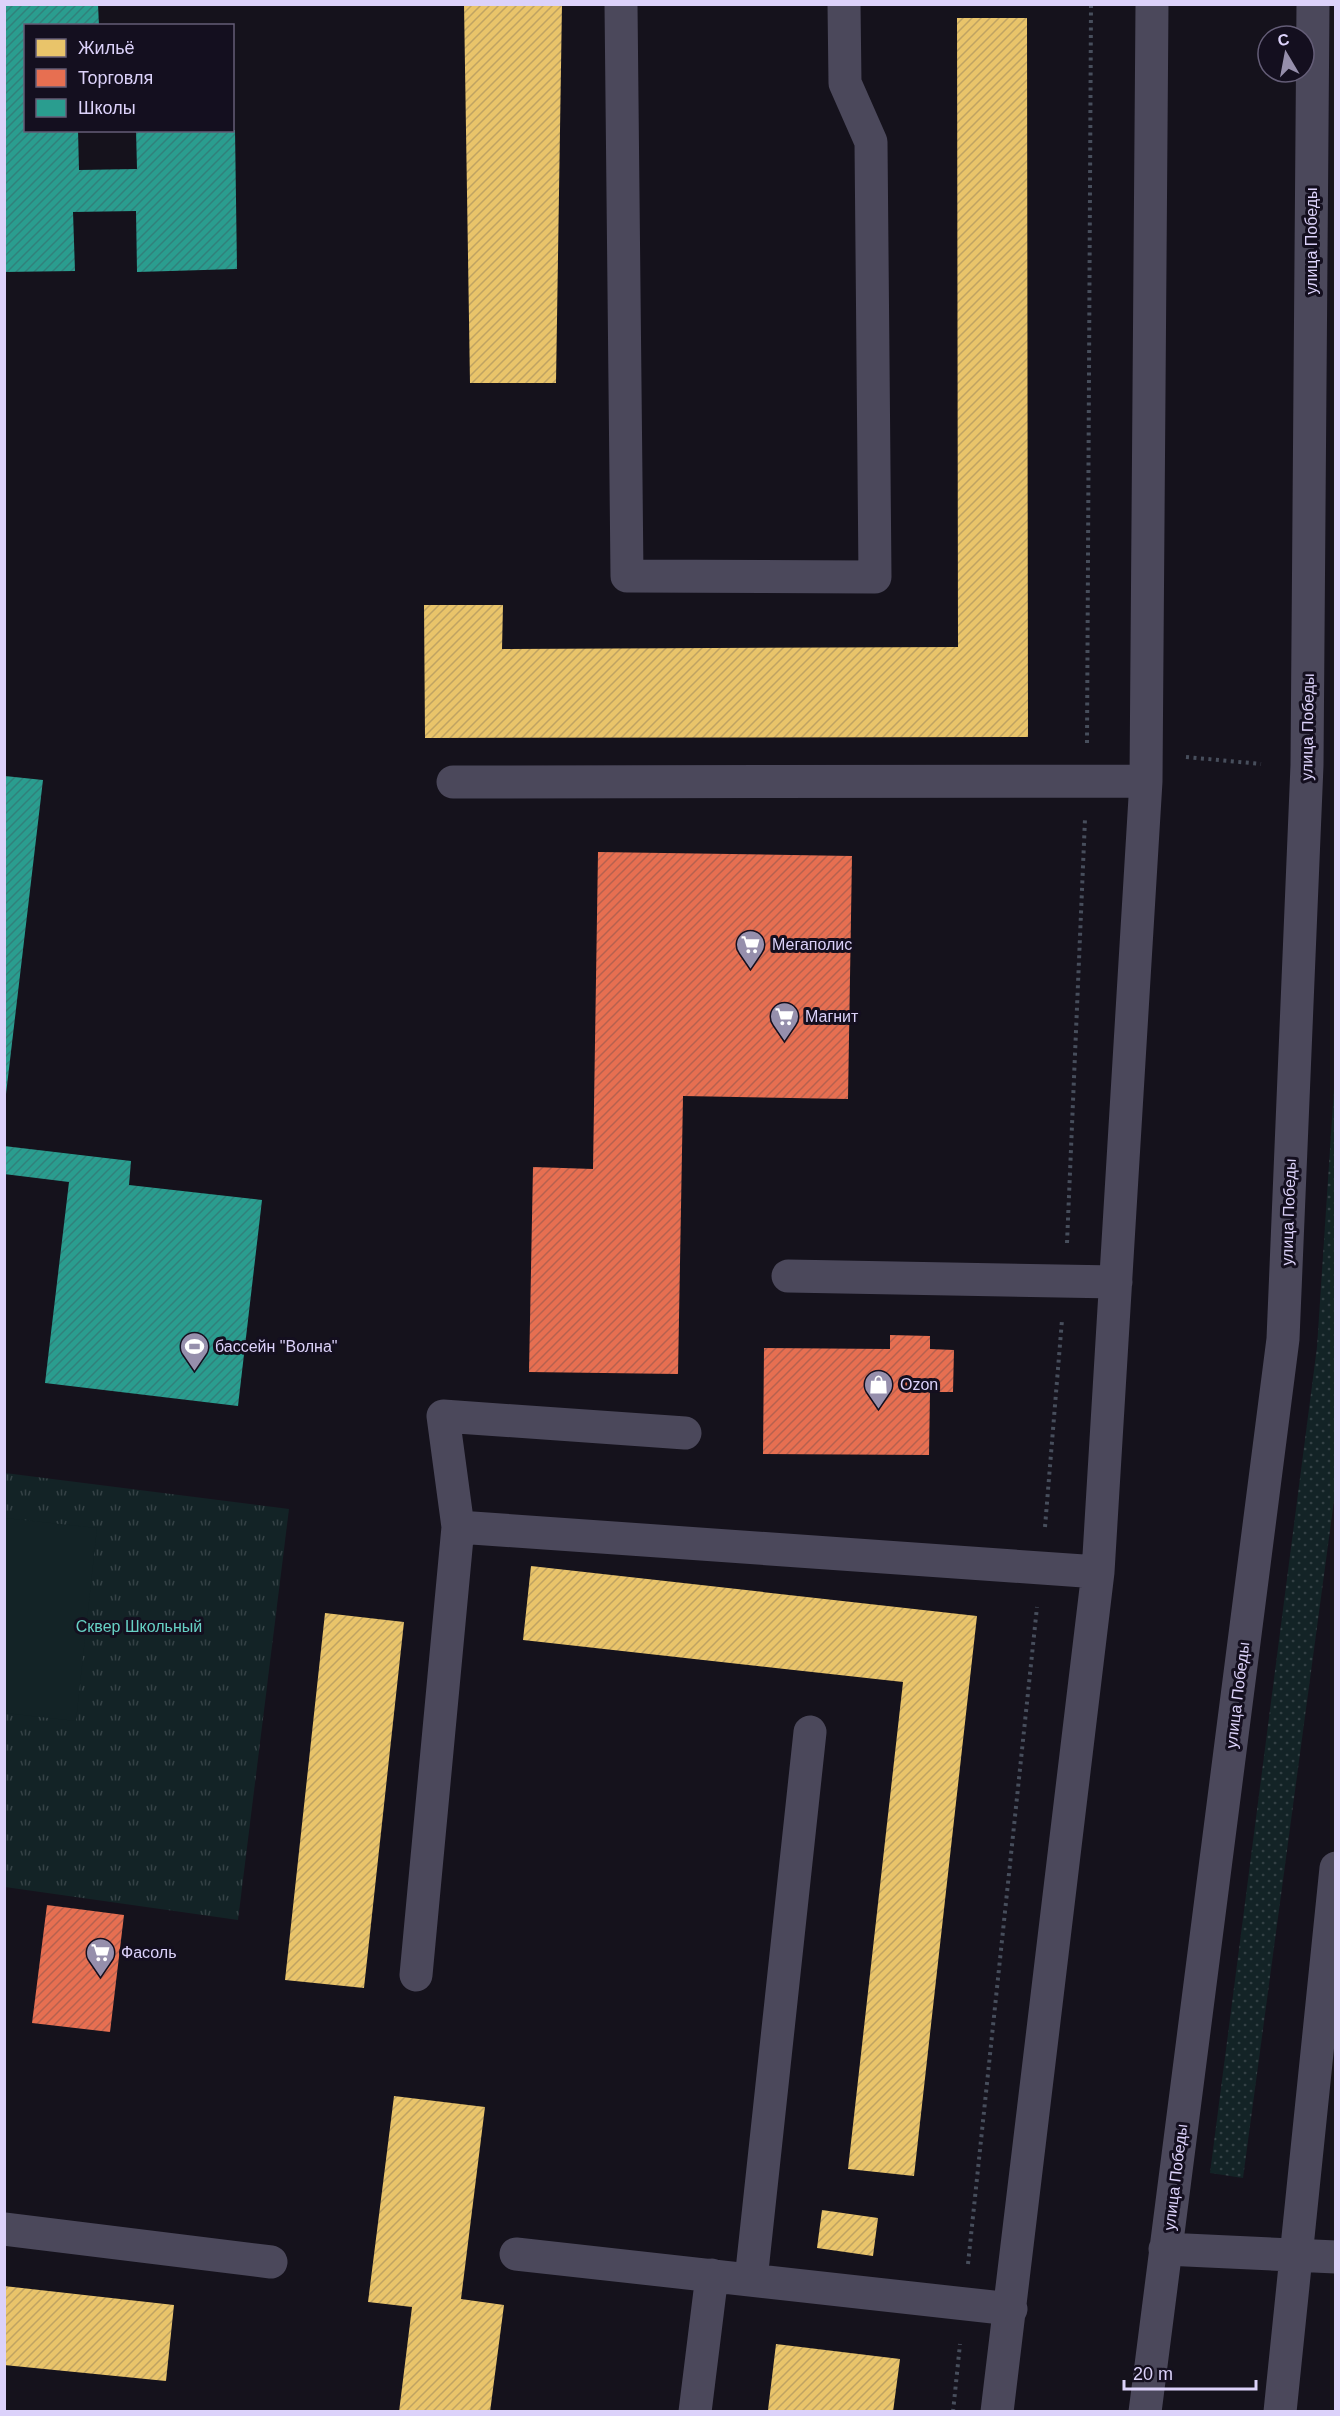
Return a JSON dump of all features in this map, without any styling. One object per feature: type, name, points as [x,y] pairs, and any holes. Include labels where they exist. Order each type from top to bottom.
[{"type":"street","points":[[621,4],[627,576],[875,577],[871,142],[845,82],[844,4]]},
{"type":"street","points":[[997,2412],[1098,1572],[1146,781],[1152,4]]},
{"type":"street","name":"улица Победы","points":[[1145,2412],[1283,1339],[1307,765],[1313,4]]},
{"type":"street","points":[[453,782],[1146,781]]},
{"type":"street","points":[[788,1276],[1116,1282]]},
{"type":"street","points":[[416,1976],[458,1527],[443,1416],[685,1433]]},
{"type":"street","points":[[458,1527],[1098,1572]]},
{"type":"street","points":[[751,2280],[810,1732]]},
{"type":"street","points":[[1280,2412],[1335,1868]]},
{"type":"street","points":[[4,2229],[272,2262]]},
{"type":"street","points":[[1165,2249],[1335,2257]]},
{"type":"street","points":[[516,2254],[1011,2309]]},
{"type":"street","points":[[695,2412],[712,2276]]},
{"type":"path","points":[[953,2412],[1041,1568],[1065,1281],[1086,781],[1091,4]]},
{"type":"path","points":[[1185,757],[1261,764]]},
{"type":"green space","points":[[1335,1073],[1335,1493],[1243,2178],[1210,2173],[1317,1347]]},
{"type":"green space","name":"Сквер Школьный","points":[[5,1473],[289,1509],[238,1920],[5,1887]]},
{"type":"green space","points":[[5,1518],[97,1528],[76,1721],[5,1713]]},
{"type":"building: Жильё","points":[[464,4],[562,4],[556,383],[470,383]]},
{"type":"building: Жильё","points":[[957,18],[1027,18],[1028,737],[425,738],[424,605],[503,605],[502,649],[958,647]]},
{"type":"building: Жильё","points":[[531,1566],[977,1616],[914,2176],[848,2169],[903,1682],[523,1640]]},
{"type":"building: Жильё","points":[[325,1613],[404,1622],[364,1988],[285,1980]]},
{"type":"building: Жильё","points":[[394,2096],[485,2107],[461,2299],[504,2305],[490,2412],[399,2412],[412,2307],[368,2302]]},
{"type":"building: Жильё","points":[[822,2210],[878,2218],[873,2256],[817,2248]]},
{"type":"building: Жильё","points":[[4,2286],[174,2305],[166,2381],[4,2365]]},
{"type":"building: Жильё","points":[[776,2344],[900,2359],[893,2412],[768,2410]]},
{"type":"building: Торговля","points":[[598,852],[852,856],[848,1099],[683,1096],[678,1374],[529,1372],[533,1167],[593,1169]]},
{"type":"building: Торговля","points":[[890,1335],[930,1336],[930,1349],[954,1350],[953,1392],[930,1392],[929,1455],[763,1454],[764,1348],[890,1349]]},
{"type":"building: Торговля","points":[[47,1905],[124,1915],[110,2032],[32,2023]]},
{"type":"building: Школы","points":[[4,4],[98,4],[99,24],[24,24],[24,132],[78,132],[79,170],[137,169],[136,132],[234,132],[235,130],[237,269],[137,272],[136,211],[73,212],[75,271],[4,272]]},
{"type":"building: Школы","points":[[5,776],[43,780],[6,1094],[5,1093]]},
{"type":"building: Школы","points":[[4,1146],[131,1161],[129,1185],[262,1200],[238,1406],[45,1383],[69,1182],[4,1174]]},
{"type":"place","name":"Мегаполис","points":[[751,970]]},
{"type":"place","name":"Магнит","points":[[784,1042]]},
{"type":"place","name":"бассейн \"Волна\"","points":[[194,1372]]},
{"type":"place","name":"Ozon","points":[[879,1410]]},
{"type":"place","name":"Фасоль","points":[[100,1978]]}]
